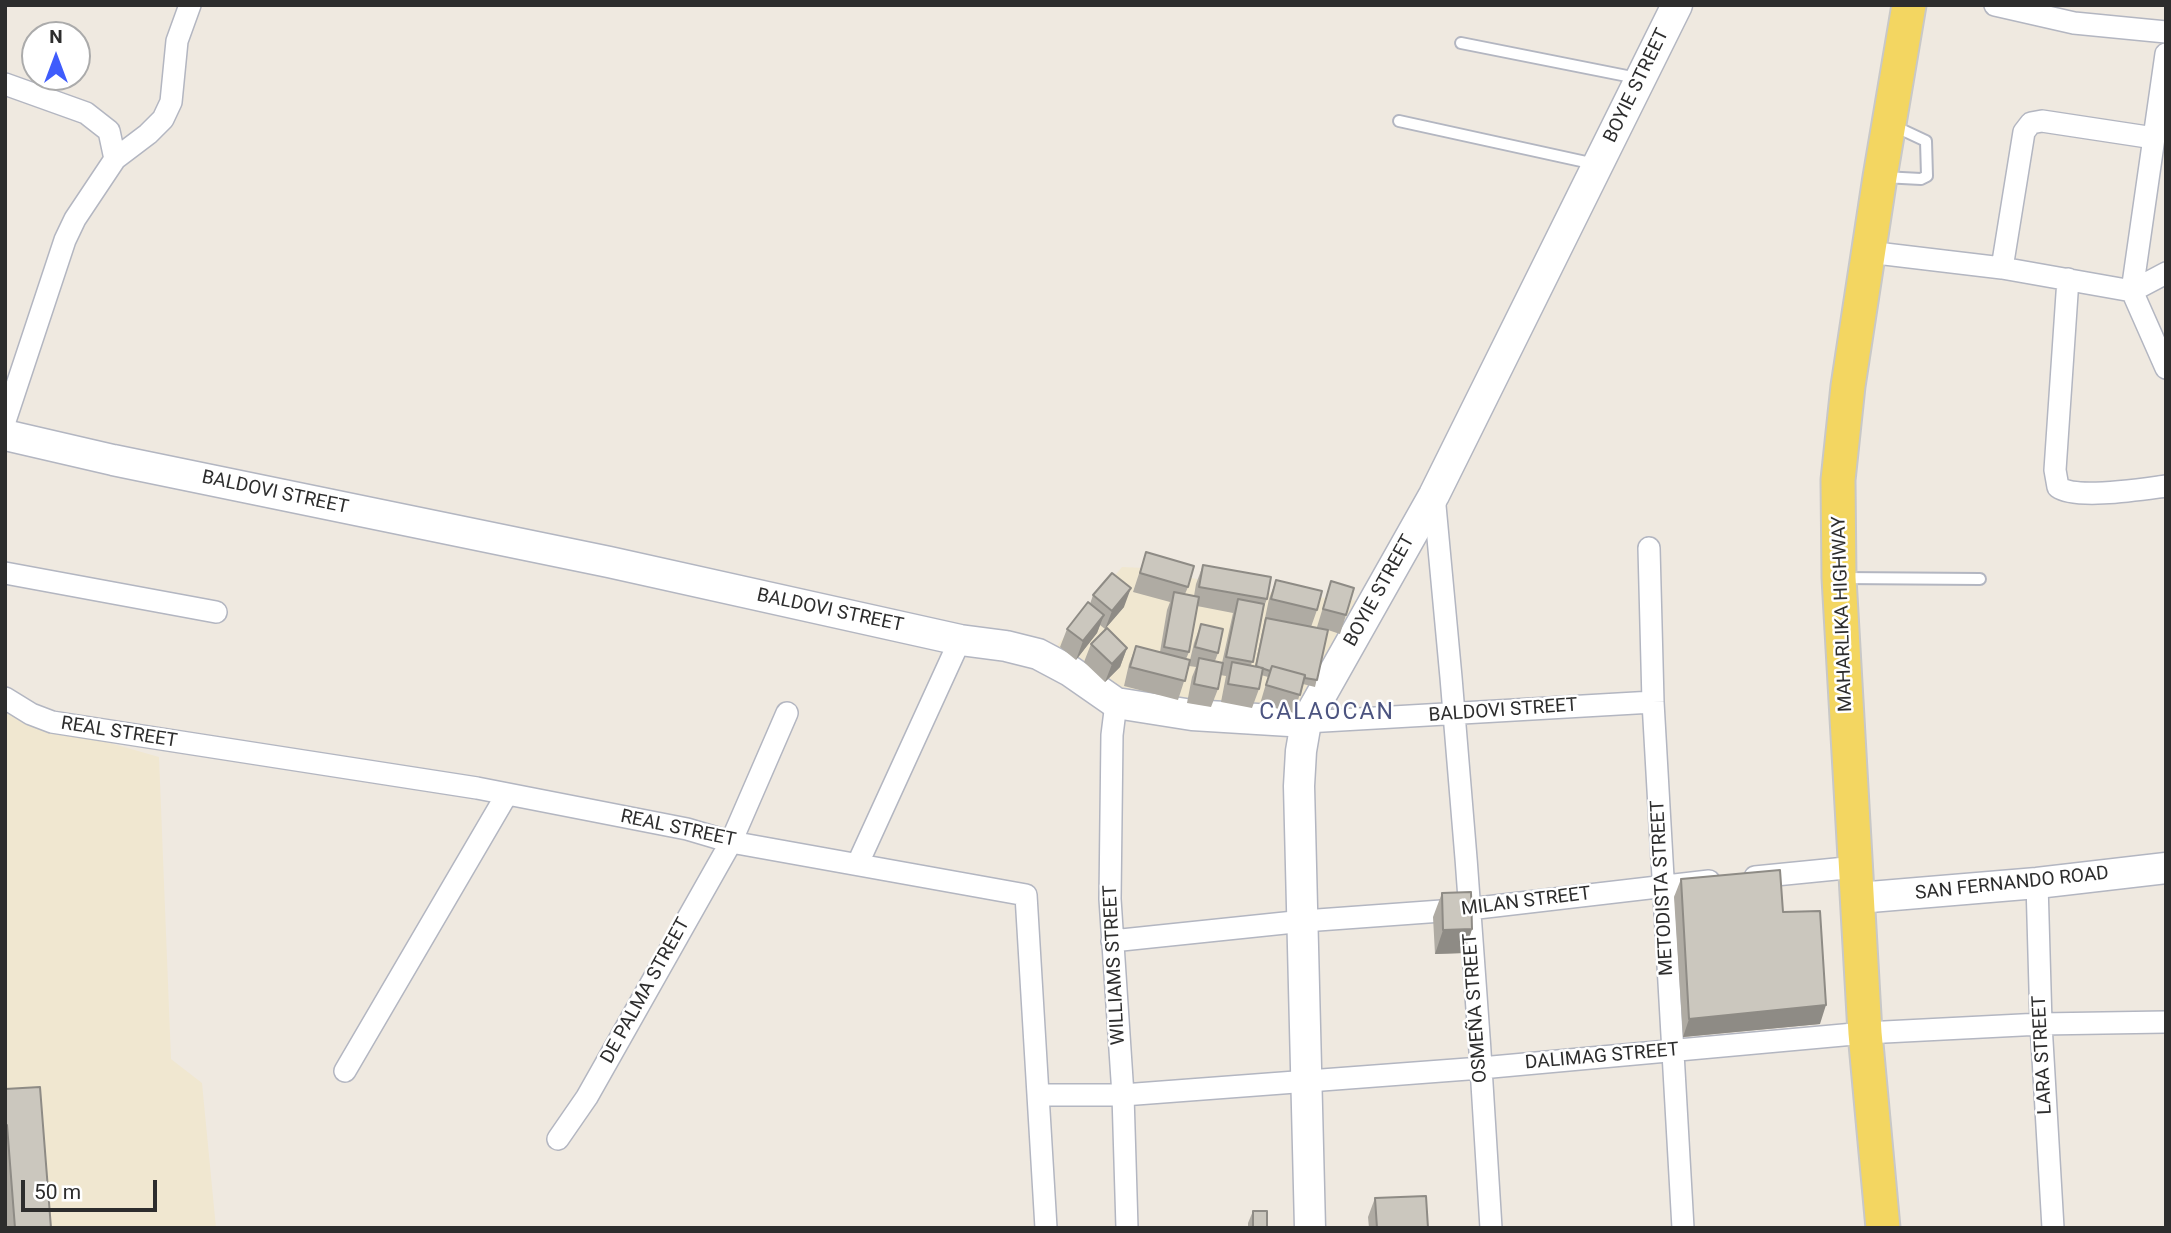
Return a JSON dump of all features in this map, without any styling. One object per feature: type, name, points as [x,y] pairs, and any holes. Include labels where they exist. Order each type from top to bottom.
[{"type":"main road","name":"MAHARLIKA HIGHWAY","points":[[1883,1228],[1866,1033],[1839,578],[1838,480],[1848,386],[1868,252],[1909,5]]},
{"type":"street","points":[[5,421],[65,240],[75,219],[115,159],[163,119],[171,102],[177,41],[190,5]]},
{"type":"street","name":"BOYIE STREET","points":[[1310,1228],[1299,786],[1306,722],[1434,495],[1677,5]]},
{"type":"street","points":[[1995,5],[2074,23],[2166,32]]},
{"type":"street","points":[[2166,54],[2132,291],[2166,368]]},
{"type":"street","points":[[5,85],[86,113],[109,131],[115,159]]},
{"type":"street","points":[[2002,268],[2024,132],[2031,123],[2042,121],[2154,138]]},
{"type":"street","points":[[1868,252],[2002,268],[2132,291],[2166,273]]},
{"type":"street","points":[[2068,279],[2055,470],[2058,487],[2071,492],[2108,492],[2166,486]]},
{"type":"street","name":"BALDOVI STREET","points":[[5,435],[960,639],[1006,646],[1038,654],[1070,671],[1116,703],[1192,715],[1306,722],[1653,702]]},
{"type":"street","name":"OSMEÑA STREET","points":[[1434,495],[1455,713],[1482,1068],[1491,1228]]},
{"type":"street","name":"METODISTA STREET","points":[[1649,548],[1662,885],[1683,1228]]},
{"type":"street","points":[[5,573],[216,612]]},
{"type":"street","points":[[858,863],[960,639]]},
{"type":"street","name":"REAL STREET","points":[[5,698],[30,715],[52,722],[507,794],[687,829],[731,842],[1026,895],[1046,1228]]},
{"type":"street","name":"WILLIAMS STREET","points":[[1116,703],[1112,735],[1112,941],[1123,1095],[1127,1228]]},
{"type":"street","name":"DE PALMA STREET","points":[[558,1139],[587,1097],[731,842],[787,713]]},
{"type":"street","points":[[345,1071],[507,794]]},
{"type":"street","name":"SAN FERNANDO ROAD","points":[[1857,883],[2037,883],[2166,868]]},
{"type":"street","name":"MILAN STREET","points":[[1112,941],[1304,921],[1469,909],[1662,885],[1857,883]]},
{"type":"street","name":"LARA STREET","points":[[2037,883],[2041,1024],[2053,1228]]},
{"type":"street","name":"DALIMAG STREET","points":[[1038,1095],[1123,1095],[1482,1068],[1866,1033],[2041,1024],[2166,1022]]},
{"type":"lane","points":[[1461,43],[1641,79]]},
{"type":"lane","points":[[1399,121],[1598,165]]},
{"type":"lane","points":[[1880,177],[1923,179],[1928,173],[1926,141],[1890,124]]},
{"type":"lane","points":[[1839,578],[1980,579]]},
{"type":"shaded area","points":[[1122,567],[1144,568],[1259,592],[1361,601],[1302,717],[1119,697],[1050,654]]},
{"type":"shaded area","points":[[5,713],[159,757],[171,1059],[202,1083],[216,1228],[5,1228]]},
{"type":"building","points":[[1146,552],[1194,566],[1188,587],[1140,573]]},
{"type":"building","points":[[1203,565],[1271,577],[1267,599],[1199,587]]},
{"type":"building","points":[[1112,573],[1131,588],[1112,611],[1093,595]]},
{"type":"building","points":[[1276,580],[1322,591],[1317,610],[1271,599]]},
{"type":"building","points":[[1331,581],[1354,588],[1346,615],[1323,609]]},
{"type":"building","points":[[1174,592],[1199,597],[1189,652],[1164,647]]},
{"type":"building","points":[[1238,599],[1264,604],[1253,662],[1226,657]]},
{"type":"building","points":[[1088,602],[1104,615],[1083,641],[1067,629]]},
{"type":"building","points":[[1266,618],[1328,630],[1317,680],[1272,666],[1270,671],[1256,666]]},
{"type":"building","points":[[1201,624],[1223,629],[1218,653],[1195,647]]},
{"type":"building","points":[[1107,628],[1127,648],[1112,664],[1091,644]]},
{"type":"building","points":[[1136,646],[1190,660],[1185,681],[1130,667]]},
{"type":"building","points":[[1199,658],[1223,663],[1218,689],[1194,684]]},
{"type":"building","points":[[1232,662],[1263,668],[1259,689],[1228,684]]},
{"type":"building","points":[[1272,666],[1305,675],[1300,695],[1266,685]]},
{"type":"building","points":[[1780,870],[1783,912],[1820,911],[1826,1005],[1689,1019],[1681,879]]},
{"type":"building","points":[[1471,892],[1472,929],[1443,930],[1442,893]]},
{"type":"building","points":[[40,1087],[51,1228],[15,1228],[5,1125],[5,1089]]},
{"type":"building","points":[[1426,1196],[1428,1228],[1377,1228],[1375,1198]]},
{"type":"building","points":[[1253,1211],[1267,1211],[1267,1228],[1253,1228]]},
{"type":"district","name":"CALAOCAN","points":[[1327,713]]}]
